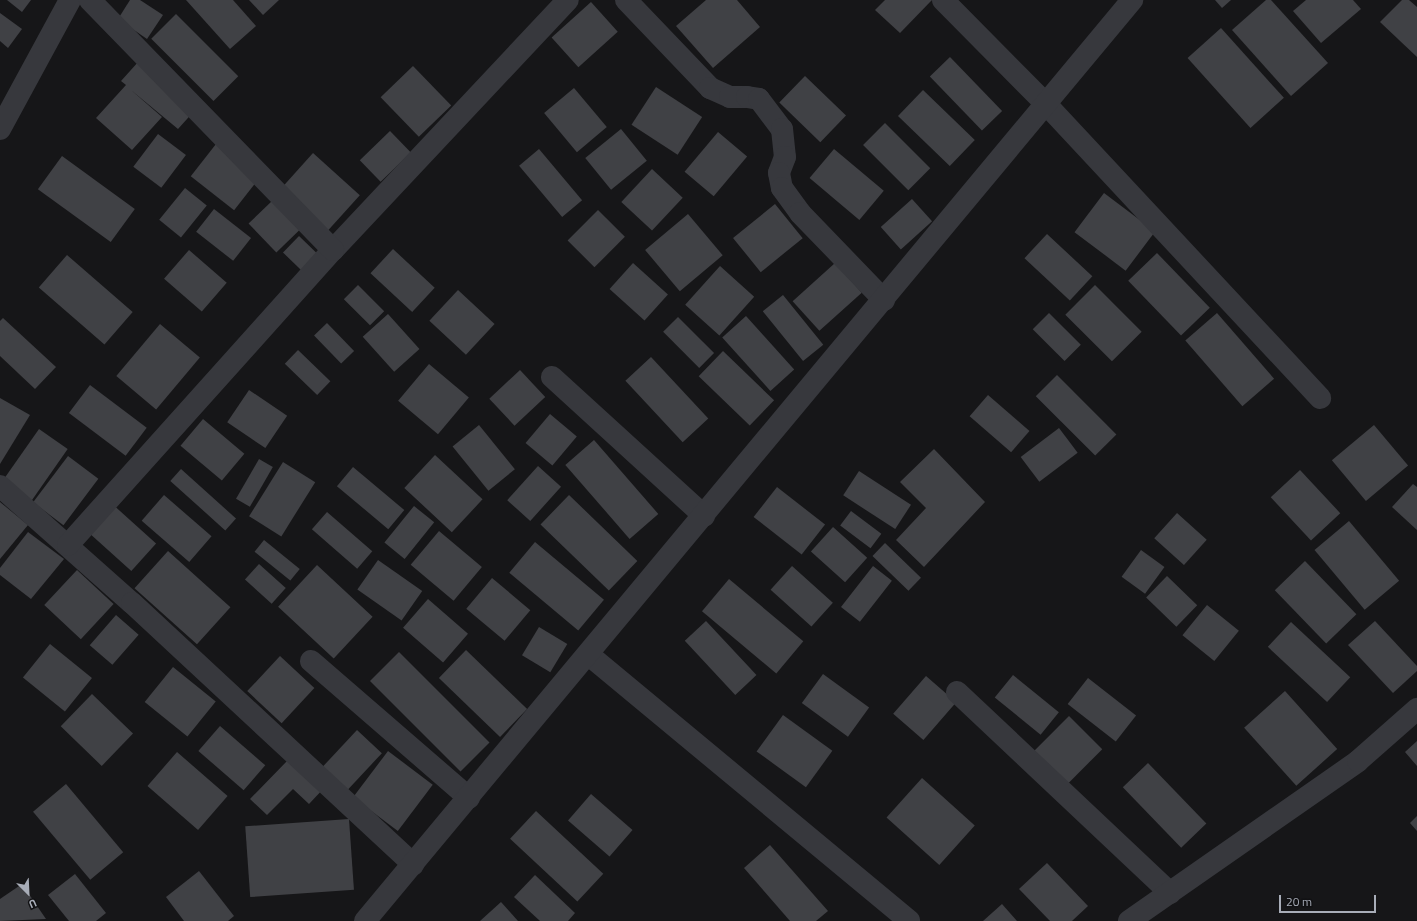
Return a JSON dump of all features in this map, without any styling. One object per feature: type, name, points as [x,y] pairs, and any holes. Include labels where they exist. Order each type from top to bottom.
[{"type":"street","points":[[0,129],[70,0]]},
{"type":"street","points":[[90,0],[332,250]]},
{"type":"street","points":[[68,545],[332,250],[568,0]]},
{"type":"street","points":[[626,0],[710,88],[730,97],[753,97],[764,105],[778,123],[783,135],[785,157],[779,173],[782,188],[800,213],[884,300]]},
{"type":"street","points":[[943,0],[1046,104],[1320,398]]},
{"type":"street","points":[[365,921],[589,655],[1132,0]]},
{"type":"street","points":[[552,377],[704,516]]},
{"type":"street","points":[[0,486],[68,545],[412,864]]},
{"type":"street","points":[[589,655],[908,921]]},
{"type":"street","points":[[311,661],[469,798]]},
{"type":"street","points":[[957,692],[1170,893]]},
{"type":"street","points":[[1129,921],[1358,761],[1417,709]]},
{"type":"building","points":[[7,0],[31,0],[22,12]]},
{"type":"building","points":[[130,0],[140,0],[163,15],[147,39],[118,19]]},
{"type":"building","points":[[186,0],[233,0],[256,26],[230,49]]},
{"type":"building","points":[[249,0],[279,0],[263,15]]},
{"type":"building","points":[[706,0],[737,0],[760,27],[713,68],[676,26]]},
{"type":"building","points":[[885,0],[932,0],[900,33],[875,10]]},
{"type":"building","points":[[1215,0],[1231,0],[1222,8]]},
{"type":"building","points":[[1266,0],[1271,0],[1328,63],[1291,96],[1232,30]]},
{"type":"building","points":[[1306,0],[1353,0],[1361,9],[1321,43],[1293,11]]},
{"type":"building","points":[[1402,0],[1409,0],[1417,7],[1417,57],[1380,22]]},
{"type":"building","points":[[591,2],[618,32],[578,67],[552,37]]},
{"type":"building","points":[[0,13],[22,29],[8,48],[0,41]]},
{"type":"building","points":[[176,14],[238,76],[213,101],[151,39]]},
{"type":"building","points":[[1221,28],[1284,98],[1250,128],[1188,58]]},
{"type":"building","points":[[950,57],[1002,111],[982,130],[930,76]]},
{"type":"building","points":[[139,61],[196,109],[178,129],[131,90],[162,117],[132,150],[96,118],[126,85],[121,81]]},
{"type":"building","points":[[413,66],[451,106],[419,137],[381,97]]},
{"type":"building","points":[[805,76],[846,116],[820,142],[779,103]]},
{"type":"building","points":[[656,87],[702,117],[678,155],[631,125]]},
{"type":"building","points":[[574,88],[607,127],[577,152],[544,113]]},
{"type":"building","points":[[923,90],[975,140],[950,166],[898,116]]},
{"type":"building","points":[[885,123],[930,168],[908,190],[863,145]]},
{"type":"building","points":[[621,129],[647,161],[611,190],[585,158]]},
{"type":"building","points":[[390,131],[411,153],[381,182],[360,160]]},
{"type":"building","points":[[718,132],[747,156],[714,196],[685,172]]},
{"type":"building","points":[[158,134],[186,155],[161,188],[133,167]]},
{"type":"building","points":[[216,144],[259,178],[234,210],[191,176]]},
{"type":"building","points":[[539,149],[582,200],[562,217],[519,166]]},
{"type":"building","points":[[834,149],[884,191],[859,220],[810,178]]},
{"type":"building","points":[[313,153],[360,195],[324,235],[278,192]]},
{"type":"building","points":[[62,156],[135,209],[111,242],[38,189]]},
{"type":"building","points":[[652,169],[683,198],[652,231],[621,202]]},
{"type":"building","points":[[185,188],[207,206],[181,237],[159,220]]},
{"type":"building","points":[[1104,193],[1155,232],[1126,271],[1075,232]]},
{"type":"building","points":[[912,199],[932,221],[901,249],[881,227]]},
{"type":"building","points":[[273,200],[301,229],[276,252],[249,224]]},
{"type":"building","points":[[775,204],[803,238],[761,272],[733,238]]},
{"type":"building","points":[[214,209],[251,238],[233,261],[196,232]]},
{"type":"building","points":[[598,210],[625,237],[594,267],[568,240]]},
{"type":"building","points":[[688,214],[723,255],[680,291],[645,250]]},
{"type":"building","points":[[1047,234],[1092,276],[1070,300],[1024,258]]},
{"type":"building","points":[[299,236],[320,256],[304,273],[283,253]]},
{"type":"building","points":[[393,249],[435,288],[412,312],[370,273]]},
{"type":"building","points":[[189,250],[227,283],[202,311],[164,279]]},
{"type":"building","points":[[1157,253],[1210,308],[1181,335],[1128,281]]},
{"type":"building","points":[[67,255],[133,312],[104,345],[39,287]]},
{"type":"building","points":[[633,263],[668,294],[645,320],[610,289]]},
{"type":"building","points":[[835,263],[862,293],[819,331],[793,301]]},
{"type":"building","points":[[720,266],[754,297],[719,335],[685,305]]},
{"type":"building","points":[[358,285],[384,311],[370,325],[344,299]]},
{"type":"building","points":[[1095,285],[1142,332],[1112,361],[1065,315]]},
{"type":"building","points":[[458,290],[495,324],[466,355],[429,321]]},
{"type":"building","points":[[783,295],[823,345],[803,361],[763,311]]},
{"type":"building","points":[[1049,313],[1081,345],[1065,361],[1033,329]]},
{"type":"building","points":[[1217,313],[1274,379],[1242,406],[1185,341]]},
{"type":"building","points":[[388,314],[419,349],[394,372],[363,337]]},
{"type":"building","points":[[746,316],[794,370],[770,391],[722,337]]},
{"type":"building","points":[[678,317],[714,353],[699,368],[663,332]]},
{"type":"building","points":[[3,318],[56,367],[35,389],[0,356],[0,321]]},
{"type":"building","points":[[327,323],[354,351],[341,364],[314,336]]},
{"type":"building","points":[[160,324],[200,357],[156,410],[116,376]]},
{"type":"building","points":[[298,350],[330,381],[317,395],[285,364]]},
{"type":"building","points":[[723,351],[774,400],[750,425],[699,376]]},
{"type":"building","points":[[651,357],[708,418],[683,442],[625,381]]},
{"type":"building","points":[[429,364],[469,397],[438,434],[398,401]]},
{"type":"building","points":[[520,370],[545,397],[515,426],[489,399]]},
{"type":"building","points":[[1057,375],[1116,434],[1095,456],[1036,396]]},
{"type":"building","points":[[90,385],[147,428],[126,456],[69,413]]},
{"type":"building","points":[[249,390],[287,416],[265,448],[227,422]]},
{"type":"building","points":[[988,395],[1030,431],[1011,452],[970,416]]},
{"type":"building","points":[[0,398],[30,415],[0,464]]},
{"type":"building","points":[[550,414],[577,436],[552,466],[526,443]]},
{"type":"building","points":[[203,419],[244,454],[222,481],[181,446]]},
{"type":"building","points":[[479,425],[515,469],[488,491],[453,446]]},
{"type":"building","points":[[1374,425],[1408,466],[1366,501],[1332,460]]},
{"type":"building","points":[[1059,428],[1078,453],[1039,482],[1021,457]]},
{"type":"building","points":[[39,429],[68,449],[32,501],[3,481]]},
{"type":"building","points":[[594,440],[658,514],[630,539],[565,465]]},
{"type":"building","points":[[934,449],[985,502],[924,567],[896,540],[926,508],[900,482]]},
{"type":"building","points":[[435,455],[483,499],[452,532],[404,488]]},
{"type":"building","points":[[68,456],[98,479],[63,525],[33,502]]},
{"type":"building","points":[[259,459],[273,467],[250,507],[236,499]]},
{"type":"building","points":[[283,462],[315,482],[281,536],[249,516]]},
{"type":"building","points":[[538,466],[561,487],[530,521],[507,500]]},
{"type":"building","points":[[353,467],[404,510],[388,529],[337,486]]},
{"type":"building","points":[[181,469],[236,519],[225,530],[170,481]]},
{"type":"building","points":[[1300,470],[1340,513],[1311,540],[1271,497]]},
{"type":"building","points":[[859,471],[911,505],[895,529],[843,495]]},
{"type":"building","points":[[1413,484],[1417,487],[1417,530],[1392,507]]},
{"type":"building","points":[[777,487],[825,525],[802,554],[754,517]]},
{"type":"building","points":[[164,495],[212,536],[189,562],[142,521]]},
{"type":"building","points":[[569,495],[637,561],[609,590],[541,524]]},
{"type":"building","points":[[0,502],[28,525],[0,559]]},
{"type":"building","points":[[110,502],[156,543],[131,571],[85,529]]},
{"type":"building","points":[[414,506],[434,522],[405,559],[384,543]]},
{"type":"building","points":[[851,511],[881,534],[871,548],[840,525]]},
{"type":"building","points":[[327,512],[372,551],[357,569],[312,529]]},
{"type":"building","points":[[1177,513],[1207,540],[1184,565],[1154,538]]},
{"type":"building","points":[[1349,521],[1399,581],[1365,610],[1315,550]]},
{"type":"building","points":[[833,527],[867,558],[845,582],[811,552]]},
{"type":"building","points":[[439,531],[482,567],[454,601],[411,565]]},
{"type":"building","points":[[28,532],[64,559],[31,599],[0,575],[0,568]]},
{"type":"building","points":[[264,540],[300,569],[290,581],[255,552]]},
{"type":"building","points":[[535,542],[604,600],[578,630],[509,573]]},
{"type":"building","points":[[885,543],[921,578],[908,591],[872,556]]},
{"type":"building","points":[[1141,550],[1164,567],[1145,594],[1122,577]]},
{"type":"building","points":[[168,551],[230,607],[197,644],[135,588]]},
{"type":"building","points":[[378,560],[422,591],[402,620],[357,589]]},
{"type":"building","points":[[1305,561],[1356,614],[1326,643],[1275,590]]},
{"type":"building","points":[[259,564],[286,588],[272,604],[245,580]]},
{"type":"building","points":[[317,565],[373,617],[334,659],[278,607]]},
{"type":"building","points":[[792,566],[833,603],[811,627],[771,590]]},
{"type":"building","points":[[873,566],[892,581],[860,622],[841,607]]},
{"type":"building","points":[[77,570],[114,604],[81,639],[44,605]]},
{"type":"building","points":[[1167,576],[1197,605],[1176,627],[1146,598]]},
{"type":"building","points":[[492,578],[530,610],[505,641],[466,609]]},
{"type":"building","points":[[729,579],[803,641],[776,674],[702,611]]},
{"type":"building","points":[[428,599],[468,634],[443,662],[403,628]]},
{"type":"building","points":[[1207,605],[1239,631],[1214,661],[1182,635]]},
{"type":"building","points":[[116,615],[139,635],[112,665],[90,645]]},
{"type":"building","points":[[706,621],[756,675],[735,695],[685,641]]},
{"type":"building","points":[[1375,621],[1417,666],[1417,671],[1393,693],[1348,645]]},
{"type":"building","points":[[1291,622],[1350,677],[1327,702],[1268,647]]},
{"type":"building","points":[[539,627],[567,644],[550,672],[522,655]]},
{"type":"building","points":[[50,644],[92,678],[65,711],[23,677]]},
{"type":"building","points":[[466,650],[527,709],[500,737],[439,678]]},
{"type":"building","points":[[399,652],[490,743],[461,772],[370,681]]},
{"type":"building","points":[[280,656],[314,688],[282,723],[247,691]]},
{"type":"building","points":[[173,667],[216,702],[187,737],[145,702]]},
{"type":"building","points":[[823,674],[869,708],[848,737],[802,703]]},
{"type":"building","points":[[1013,675],[1059,712],[1041,735],[995,698]]},
{"type":"building","points":[[926,676],[956,702],[923,740],[893,714]]},
{"type":"building","points":[[1088,678],[1136,716],[1116,742],[1068,704]]},
{"type":"building","points":[[1285,691],[1337,749],[1296,786],[1244,728]]},
{"type":"building","points":[[92,694],[133,734],[102,766],[61,726]]},
{"type":"building","points":[[783,715],[832,751],[806,787],[757,751]]},
{"type":"building","points":[[1069,716],[1102,749],[1068,784],[1034,751]]},
{"type":"building","points":[[220,726],[265,765],[244,790],[198,751]]},
{"type":"building","points":[[357,730],[382,753],[347,790],[322,767]]},
{"type":"building","points":[[1417,741],[1417,766],[1405,752]]},
{"type":"building","points":[[388,751],[433,785],[398,831],[353,797]]},
{"type":"building","points":[[177,752],[228,796],[198,830],[147,786]]},
{"type":"building","points":[[287,761],[325,787],[309,804],[293,789],[267,815],[250,799]]},
{"type":"building","points":[[1148,763],[1206,823],[1181,848],[1123,787]]},
{"type":"building","points":[[922,778],[975,826],[939,865],[887,817]]},
{"type":"building","points":[[66,784],[123,852],[90,880],[33,812]]},
{"type":"building","points":[[591,794],[633,830],[610,856],[568,820]]},
{"type":"building","points":[[536,811],[603,874],[577,902],[510,839]]},
{"type":"building","points":[[1417,816],[1417,831],[1410,823]]},
{"type":"building","points":[[349,819],[354,890],[250,897],[245,826]]},
{"type":"building","points":[[770,845],[828,911],[816,921],[790,921],[744,868]]},
{"type":"building","points":[[1047,863],[1088,906],[1072,921],[1050,921],[1019,889]]},
{"type":"building","points":[[199,871],[234,916],[228,921],[184,921],[166,897]]},
{"type":"building","points":[[75,874],[106,913],[96,921],[69,921],[48,895]]},
{"type":"building","points":[[535,875],[575,913],[568,921],[540,921],[514,897]]},
{"type":"building","points":[[22,884],[46,919],[0,921],[0,899]]},
{"type":"building","points":[[501,902],[518,921],[480,921]]},
{"type":"building","points":[[1002,904],[1017,921],[983,921]]}]
